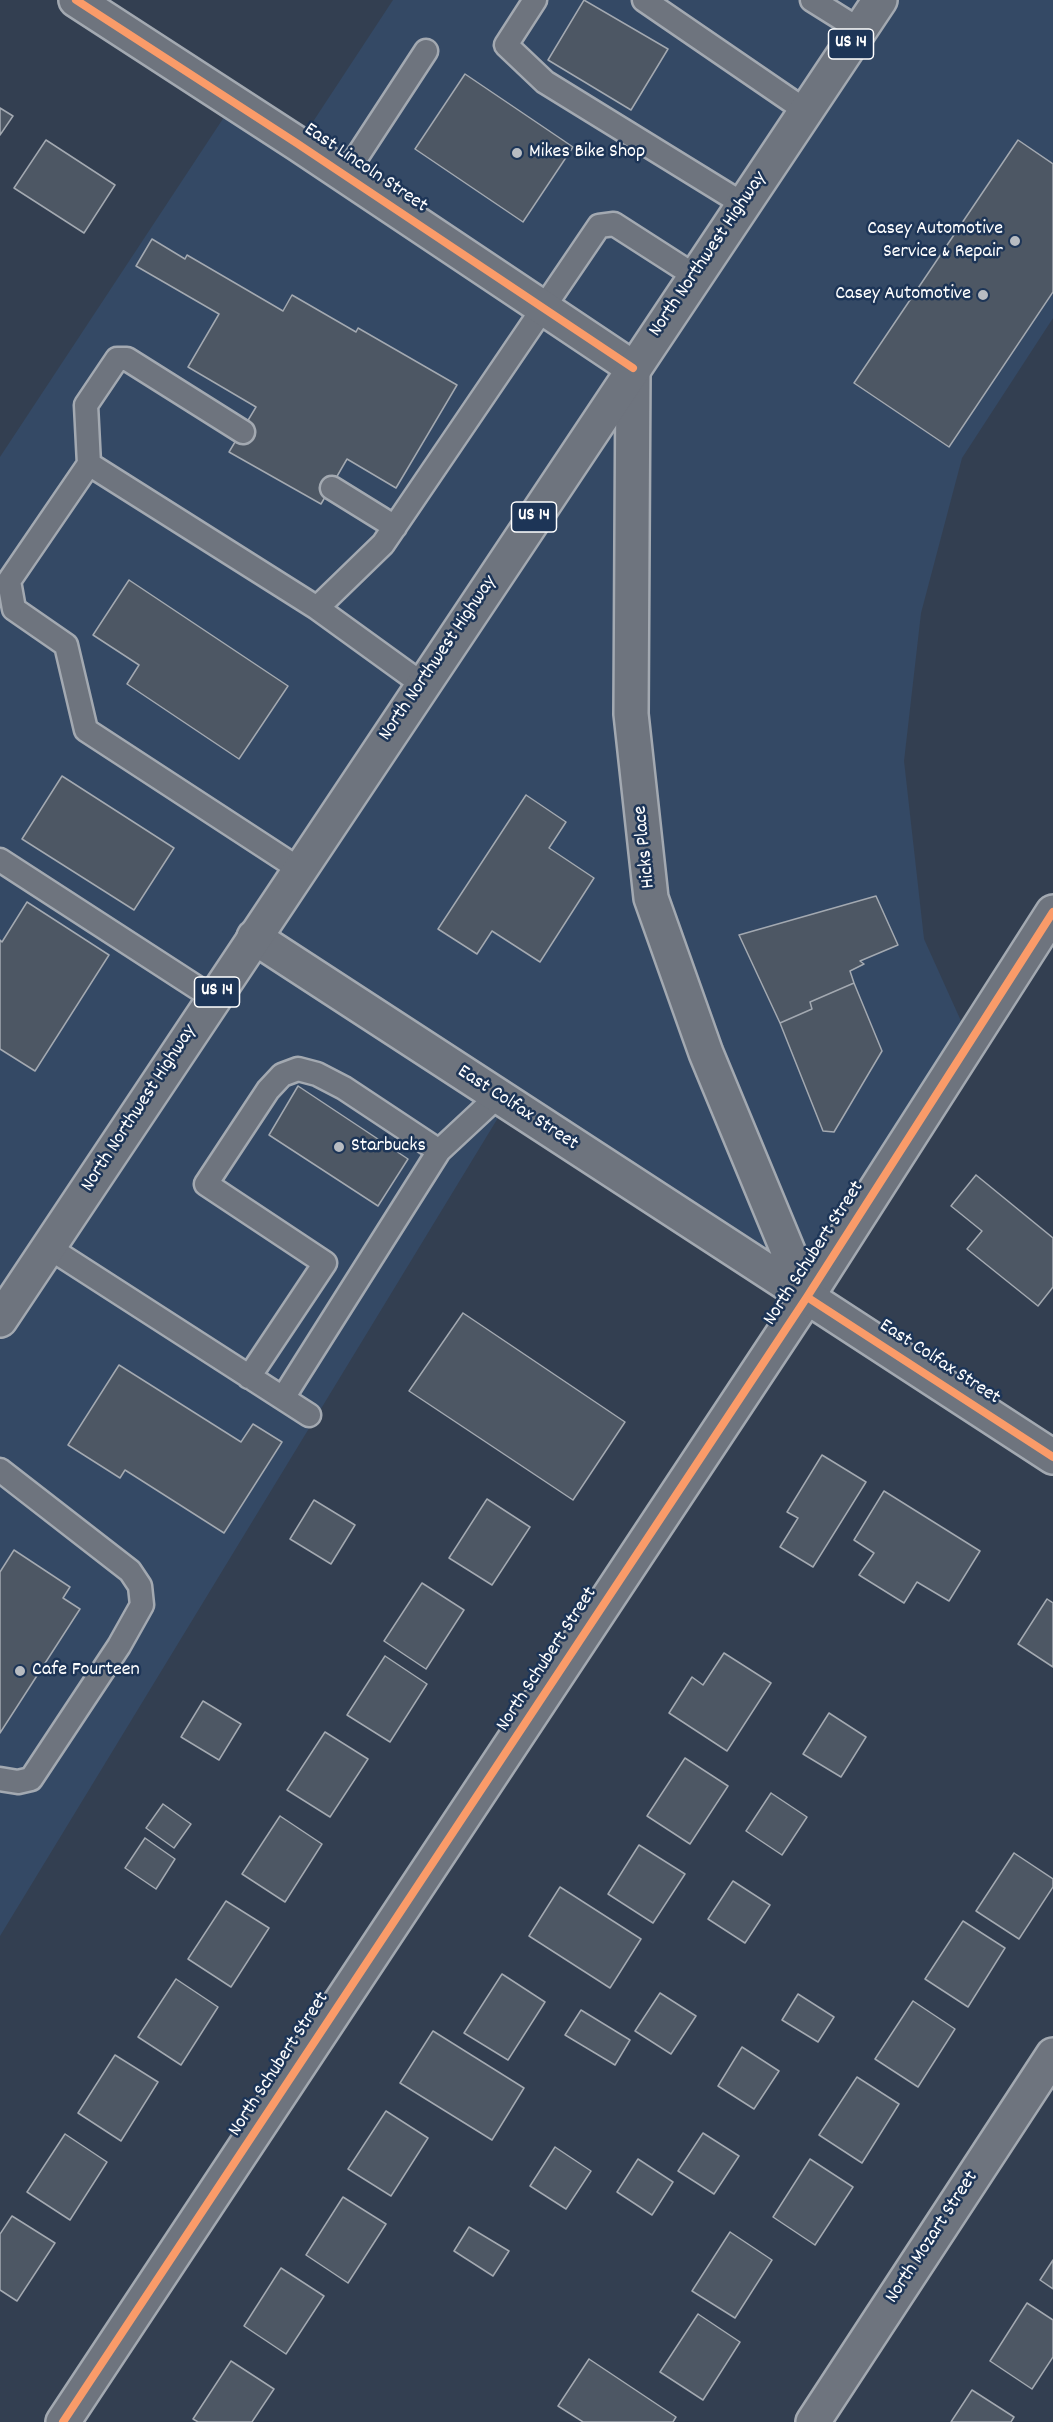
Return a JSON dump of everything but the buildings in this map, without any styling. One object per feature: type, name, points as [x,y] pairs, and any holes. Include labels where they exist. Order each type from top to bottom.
[{"type":"street","name":"East Lincoln Street","points":[[76,0],[345,175],[633,368]]},
{"type":"street","name":"North Northwest Highway","points":[[0,1320],[880,0]]},
{"type":"street","name":"Hicks Place","points":[[633,368],[632,714],[651,898],[706,1053],[807,1297]]},
{"type":"street","name":"North Schubert Street","points":[[63,2422],[807,1297],[1053,912]]},
{"type":"street","name":"East Colfax Street","points":[[254,937],[1053,1457]]},
{"type":"street","name":"North Mozart Street","points":[[813,2422],[1053,2055]]},
{"type":"lane","points":[[535,0],[506,45],[545,82],[743,204]]},
{"type":"lane","points":[[644,0],[806,111]]},
{"type":"lane","points":[[812,0],[860,30]]},
{"type":"lane","points":[[345,175],[426,51]]},
{"type":"lane","points":[[317,608],[383,544],[599,226],[614,224],[695,276]]},
{"type":"lane","points":[[243,432],[127,359],[117,359],[86,405],[89,464],[9,581],[14,609],[66,645],[86,730],[299,869]]},
{"type":"lane","points":[[89,464],[317,608],[422,684]]},
{"type":"lane","points":[[332,488],[395,527]]},
{"type":"lane","points":[[0,860],[213,998]]},
{"type":"lane","points":[[249,1377],[325,1263],[206,1184],[268,1090],[282,1075],[298,1069],[317,1074],[344,1088],[439,1151]]},
{"type":"lane","points":[[283,1398],[439,1151],[498,1096]]},
{"type":"lane","points":[[48,1248],[309,1415]]},
{"type":"lane","points":[[0,1470],[130,1571],[140,1586],[142,1605],[119,1647],[31,1779],[18,1782],[0,1779]]},
{"type":"shaded area","points":[[393,0],[1053,0],[1053,318],[962,458],[921,613],[904,761],[924,939],[970,1041],[807,1297],[507,1103],[0,1936],[0,457],[234,102],[299,143]]},
{"type":"cycle path","points":[[76,0],[298,144],[633,368]]},
{"type":"cycle path","points":[[63,2422],[807,1297],[1053,912]]},
{"type":"cycle path","points":[[807,1297],[1053,1457]]},
{"type":"place","name":"Mikes Bike Shop","points":[[517,153]]},
{"type":"place","name":"Casey Automotive Service & Repair","points":[[1015,241]]},
{"type":"place","name":"Casey Automotive","points":[[983,295]]},
{"type":"place","name":"Starbucks","points":[[339,1147]]},
{"type":"place","name":"Cafe Fourteen","points":[[20,1671]]}]
